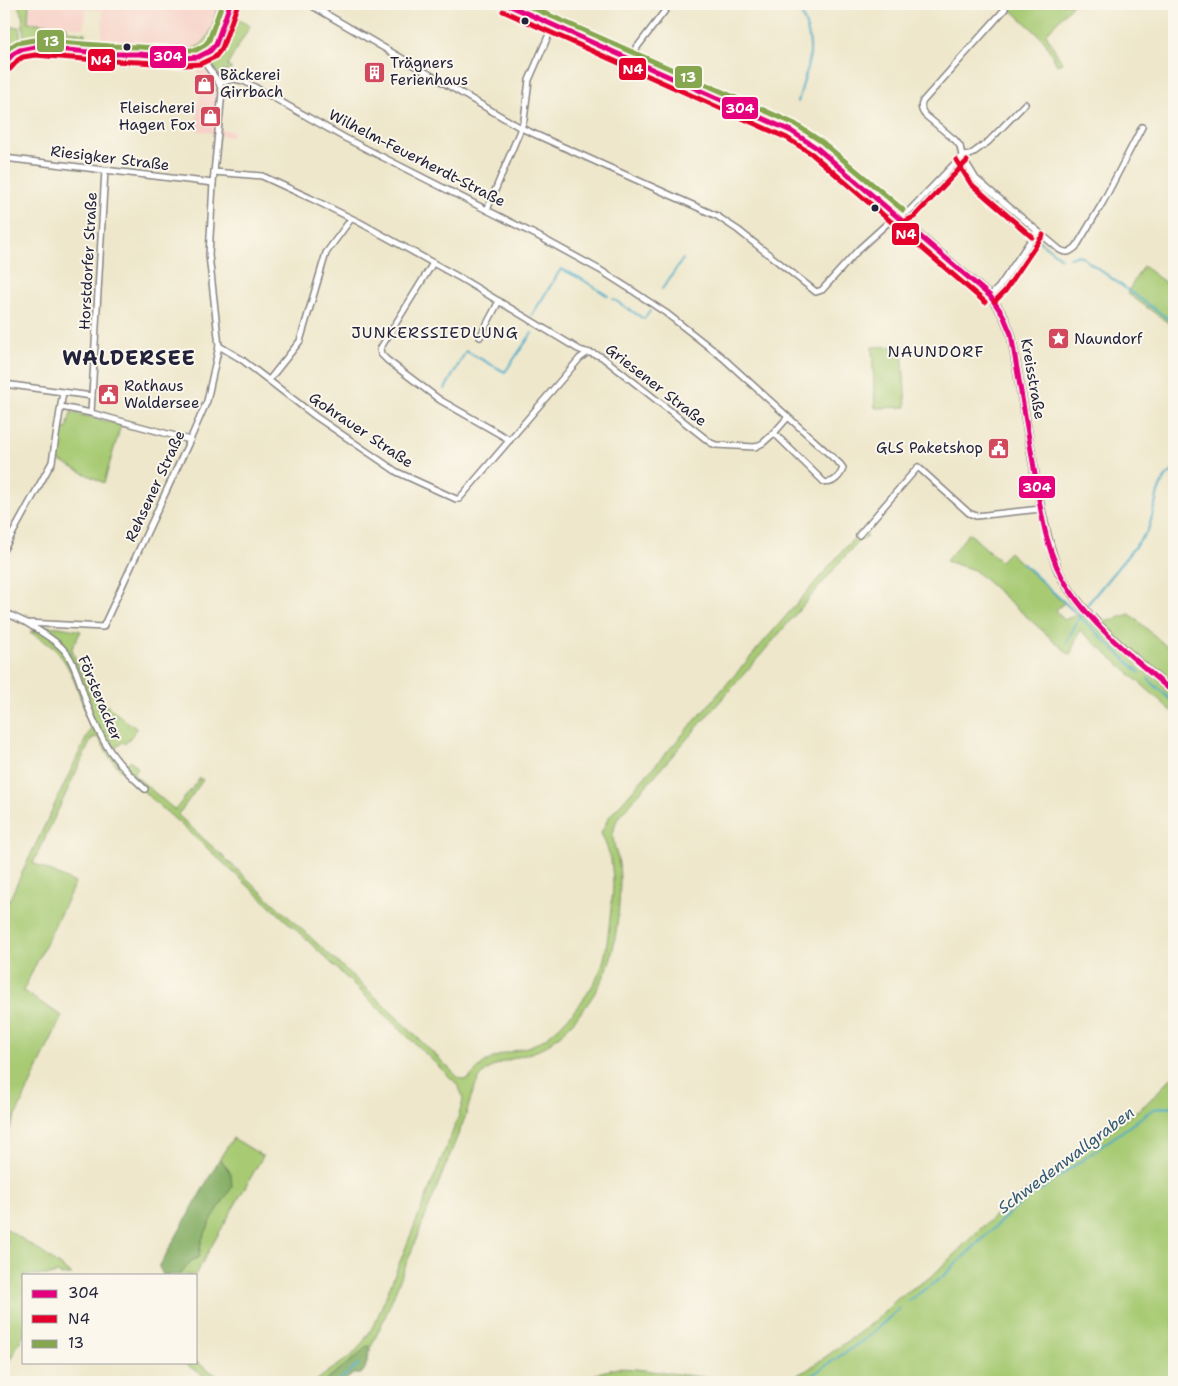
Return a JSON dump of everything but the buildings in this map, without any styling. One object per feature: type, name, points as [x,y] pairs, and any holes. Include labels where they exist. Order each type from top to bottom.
[{"type":"main road","points":[[4,64],[13,54],[20,50],[35,47],[175,58],[190,58],[204,55],[216,44],[230,4]]},
{"type":"main road","name":"Kreisstraße","points":[[506,4],[762,118],[808,141],[990,296],[1003,315],[1011,334],[1041,509],[1053,557],[1060,573],[1077,600],[1104,630],[1174,693]]},
{"type":"street","points":[[309,4],[521,128],[717,216],[738,230],[816,292],[822,290],[859,249],[892,219],[909,211],[962,156],[970,155],[988,142],[1025,104]]},
{"type":"street","points":[[630,59],[670,4]]},
{"type":"street","points":[[1005,7],[923,101],[921,111],[960,146],[962,156],[976,178],[1060,250],[1066,253],[1076,247],[1103,202],[1142,127]]},
{"type":"street","points":[[487,210],[524,120],[528,83],[553,25]]},
{"type":"street","points":[[204,55],[210,71],[219,83]]},
{"type":"street","name":"Wilhelm-Feuerherdt-Straße","points":[[219,83],[234,78],[244,81],[342,136],[577,257],[620,282],[650,301],[707,344],[840,464],[843,468],[842,472],[832,482],[824,482],[774,433]]},
{"type":"street","name":"Rehsener Straße","points":[[27,623],[103,627],[207,401],[219,346],[209,255],[213,184],[222,92],[219,83]]},
{"type":"street","name":"Riesigker Straße","points":[[4,158],[213,184]]},
{"type":"street","name":"Horstdorfer Straße","points":[[91,413],[105,170]]},
{"type":"street","name":"Griesener Straße","points":[[214,172],[262,176],[351,219],[433,263],[578,349],[602,357],[711,443],[755,447],[774,433]]},
{"type":"street","points":[[268,380],[300,341],[326,253],[351,219]]},
{"type":"street","points":[[990,296],[999,287],[1037,231]]},
{"type":"street","points":[[433,263],[380,349],[381,354],[440,400],[510,440]]},
{"type":"street","points":[[480,337],[499,302]]},
{"type":"street","name":"Gohrauer Straße","points":[[219,346],[240,359],[315,416],[397,472],[456,499],[459,499],[580,358],[587,353]]},
{"type":"street","points":[[4,384],[92,396]]},
{"type":"street","points":[[4,549],[52,462],[63,392]]},
{"type":"street","points":[[61,407],[91,413],[190,440]]},
{"type":"street","points":[[774,433],[788,417]]},
{"type":"street","points":[[859,535],[918,467],[969,513],[976,516],[1041,509]]},
{"type":"street","name":"Försteracker","points":[[4,612],[27,623],[57,642],[66,652],[105,745],[113,758],[145,789]]},
{"type":"shaded area","points":[[29,4],[219,4],[207,38],[198,46],[182,52],[135,45],[101,47],[103,10],[86,8],[84,28],[27,22]]},
{"type":"shaded area","points":[[199,68],[213,78],[217,89],[218,98],[214,129],[233,131],[232,137],[217,136],[217,134],[195,130],[201,88],[195,87]]},
{"type":"green space","points":[[17,4],[29,4],[28,22],[67,26],[67,31],[85,33],[84,42],[35,38],[24,41],[22,14]]},
{"type":"green space","points":[[236,4],[242,4],[237,19],[250,26],[227,66],[232,69],[224,71],[224,74],[219,76],[212,62],[224,42]]},
{"type":"green space","points":[[1005,4],[1073,4],[1046,34],[1062,63],[1057,65],[1044,40]]},
{"type":"green space","points":[[217,9],[222,15],[215,36],[207,47],[195,53],[167,53],[167,51],[189,50],[202,43],[211,30]]},
{"type":"green space","points":[[9,27],[20,27],[20,43],[9,50],[4,46],[4,28],[7,30]]},
{"type":"green space","points":[[1143,266],[1174,289],[1174,327],[1127,293]]},
{"type":"green space","points":[[902,346],[906,407],[875,408],[872,347]]},
{"type":"green space","points":[[71,412],[121,425],[104,483],[57,460],[62,428],[67,429]]},
{"type":"green space","points":[[859,532],[868,536],[859,540],[619,816],[613,834],[620,876],[618,921],[612,952],[599,986],[579,1015],[546,1046],[532,1053],[505,1061],[481,1076],[473,1092],[466,1115],[385,1317],[371,1347],[367,1346],[356,1357],[323,1382],[315,1382],[354,1353],[368,1335],[378,1316],[458,1118],[462,1103],[461,1093],[456,1083],[305,938],[125,775],[111,759],[98,737],[92,738],[33,863],[75,883],[23,991],[62,1016],[4,1141],[4,911],[91,728],[75,682],[61,656],[47,643],[30,632],[42,626],[81,631],[72,648],[84,678],[109,708],[137,729],[125,744],[123,742],[114,749],[126,764],[131,760],[138,768],[133,774],[175,810],[200,778],[203,780],[178,815],[463,1080],[468,1079],[491,1059],[531,1046],[544,1039],[568,1018],[584,999],[600,971],[607,944],[613,879],[610,858],[601,833],[609,817]]},
{"type":"green space","points":[[969,533],[1000,561],[1009,552],[1064,603],[1056,610],[1064,620],[1081,613],[1093,625],[1130,614],[1174,653],[1174,713],[1080,630],[1070,655],[974,570],[946,561]]},
{"type":"green space","points":[[1174,1075],[1174,1382],[1012,1382],[1011,1376],[983,1382],[778,1382],[807,1370],[856,1335],[879,1317],[899,1297],[932,1276],[982,1227],[1012,1201],[1146,1104]]},
{"type":"green space","points":[[233,1138],[263,1156],[196,1274],[180,1274],[191,1261],[199,1257],[201,1242],[231,1174],[220,1158]]},
{"type":"green space","points":[[220,1158],[231,1174],[232,1187],[213,1217],[201,1242],[199,1257],[191,1261],[180,1274],[162,1274],[159,1267]]},
{"type":"green space","points":[[4,1227],[71,1274],[59,1274],[56,1272],[55,1274],[22,1274],[22,1338],[4,1371],[4,1249],[8,1240],[4,1235]]},
{"type":"green space","points":[[367,1346],[371,1347],[365,1369],[361,1374],[353,1374],[343,1382],[323,1382],[356,1357]]},
{"type":"green space","points":[[198,1363],[227,1382],[214,1382],[185,1364]]},
{"type":"green space","points":[[618,1368],[742,1382],[577,1382],[601,1372]]},
{"type":"waterway","points":[[797,4],[806,27],[810,47],[808,65],[798,102]]},
{"type":"waterway","points":[[1039,241],[1061,258]]},
{"type":"waterway","points":[[1069,258],[1079,255],[1174,323]]},
{"type":"waterway","points":[[662,289],[683,259]]},
{"type":"waterway","points":[[532,315],[561,269],[580,278],[608,296]]},
{"type":"waterway","points":[[613,299],[644,319],[650,311]]},
{"type":"waterway","points":[[445,389],[466,351],[505,372],[532,333]]},
{"type":"waterway","points":[[1087,605],[1147,532],[1162,483],[1174,470]]},
{"type":"waterway","points":[[1022,563],[1140,673]]},
{"type":"waterway","points":[[1067,642],[1082,612]]},
{"type":"waterway","points":[[1148,679],[1174,703]]},
{"type":"waterway","name":"Schwedenwallgraben","points":[[908,1301],[941,1278],[1014,1209],[1152,1110],[1174,1105]]},
{"type":"waterway","name":"Schwedenwallgraben","points":[[802,1382],[868,1337],[900,1308]]},
{"type":"waterway","name":"Schwedenwallgraben","points":[[337,1382],[359,1364]]},
{"type":"waterway","points":[[989,1382],[1015,1377],[1051,1382]]},
{"type":"waterway","name":"Schwedenwallgraben","points":[[599,1382],[624,1379],[666,1382]]},
{"type":"transit line","name":"13","points":[[4,53],[17,43],[34,40],[196,50],[205,45],[209,40],[222,4]]},
{"type":"transit line","name":"304","points":[[4,64],[13,54],[20,50],[35,47],[110,54],[198,57],[210,51],[216,44],[230,4]]},
{"type":"transit line","name":"304","points":[[506,4],[791,131],[817,148],[990,296],[1003,315],[1011,334],[1044,527],[1048,544],[1061,575],[1080,604],[1104,631],[1174,693]]},
{"type":"transit line","name":"13","points":[[524,4],[795,124],[822,142],[903,210]]},
{"type":"transit line","name":"N4","points":[[10,69],[23,57],[35,55],[109,61],[200,64],[215,57],[222,48],[237,6]]},
{"type":"transit line","name":"N4","points":[[503,11],[787,138],[812,154],[985,302]]},
{"type":"transit line","name":"N4","points":[[956,160],[971,184],[1032,237]]},
{"type":"transit line","name":"N4","points":[[901,223],[914,217],[967,161]]},
{"type":"transit line","name":"N4","points":[[995,301],[1005,291],[1043,235]]},
{"type":"place","name":"Trägners Ferienhaus","points":[[374,72]]},
{"type":"place","name":"Bäckerei Girrbach","points":[[204,84]]},
{"type":"place","name":"Fleischerei Hagen Fox","points":[[211,117]]},
{"type":"place","name":"Naundorf","points":[[1058,339]]},
{"type":"place","name":"Rathaus Waldersee","points":[[108,395]]},
{"type":"place","name":"GLS Paketshop","points":[[999,448]]},
{"type":"district","name":"JUNKERSSIEDLUNG","points":[[435,332]]},
{"type":"district","name":"NAUNDORF","points":[[936,351]]},
{"type":"district","name":"WALDERSEE","points":[[129,358]]}]
